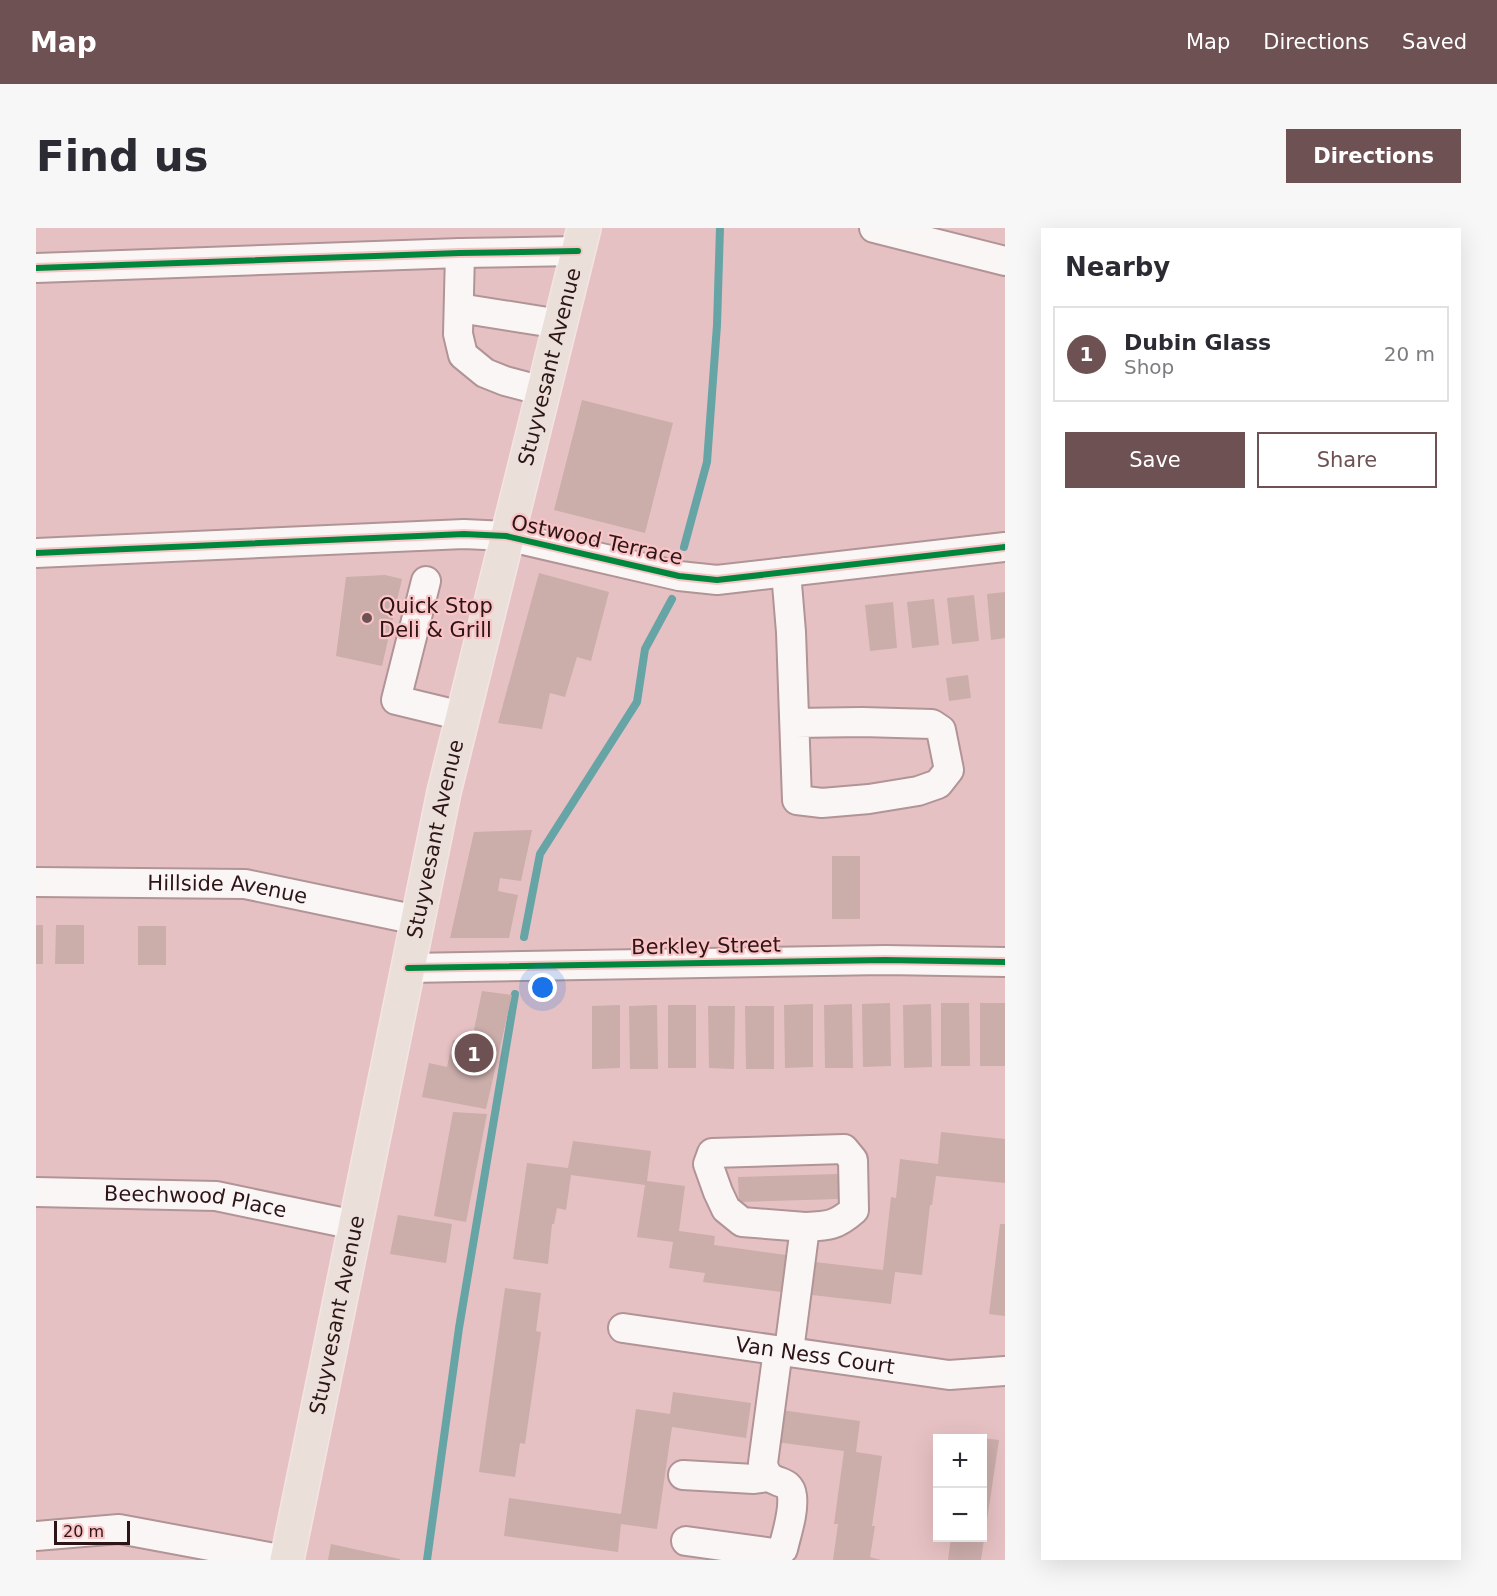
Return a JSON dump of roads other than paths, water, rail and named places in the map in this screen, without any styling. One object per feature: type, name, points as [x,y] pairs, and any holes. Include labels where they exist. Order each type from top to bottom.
[{"type":"main road","name":"Stuyvesant Avenue","points":[[286,1560],[444,792],[581,240]]},
{"type":"street","points":[[874,228],[1005,261]]},
{"type":"street","points":[[36,268],[460,253],[581,240]]},
{"type":"street","points":[[460,253],[458,334],[463,355],[485,373],[543,391]]},
{"type":"street","points":[[459,308],[560,324]]},
{"type":"street","name":"Ostwood Terrace","points":[[36,553],[464,534],[506,536],[562,547],[679,576],[717,580],[1005,547]]},
{"type":"street","points":[[786,572],[797,800],[845,801],[918,790],[938,784],[948,770],[941,730],[932,724],[795,723]]},
{"type":"street","points":[[426,581],[396,700],[462,717]]},
{"type":"street","name":"Hillside Avenue","points":[[36,882],[245,884],[417,920]]},
{"type":"street","name":"Berkley Street","points":[[408,968],[885,960],[1005,962]]},
{"type":"street","points":[[844,1149],[853,1160],[854,1210],[842,1221],[831,1226],[805,1227],[742,1222],[726,1209],[718,1192],[708,1164],[712,1153],[844,1149]]},
{"type":"street","name":"Beechwood Place","points":[[36,1192],[216,1196],[355,1225]]},
{"type":"street","points":[[768,1477],[763,1463],[805,1227]]},
{"type":"street","name":"Van Ness Court","points":[[623,1328],[949,1375],[1005,1371]]},
{"type":"street","points":[[683,1474],[754,1479],[768,1477],[786,1484],[792,1495],[783,1549],[774,1553],[686,1541]]},
{"type":"street","points":[[36,1536],[119,1529],[286,1560]]},
{"type":"waterway","points":[[684,547],[707,462],[717,325],[720,228]]},
{"type":"waterway","points":[[524,937],[540,854],[637,702],[645,649],[672,599]]},
{"type":"waterway","points":[[427,1560],[459,1328],[515,994]]},
{"type":"place","name":"Quick Stop Deli & Grill","points":[[367,618]]},
{"type":"place","name":"Dubin Glass","points":[[474,1053]]}]
